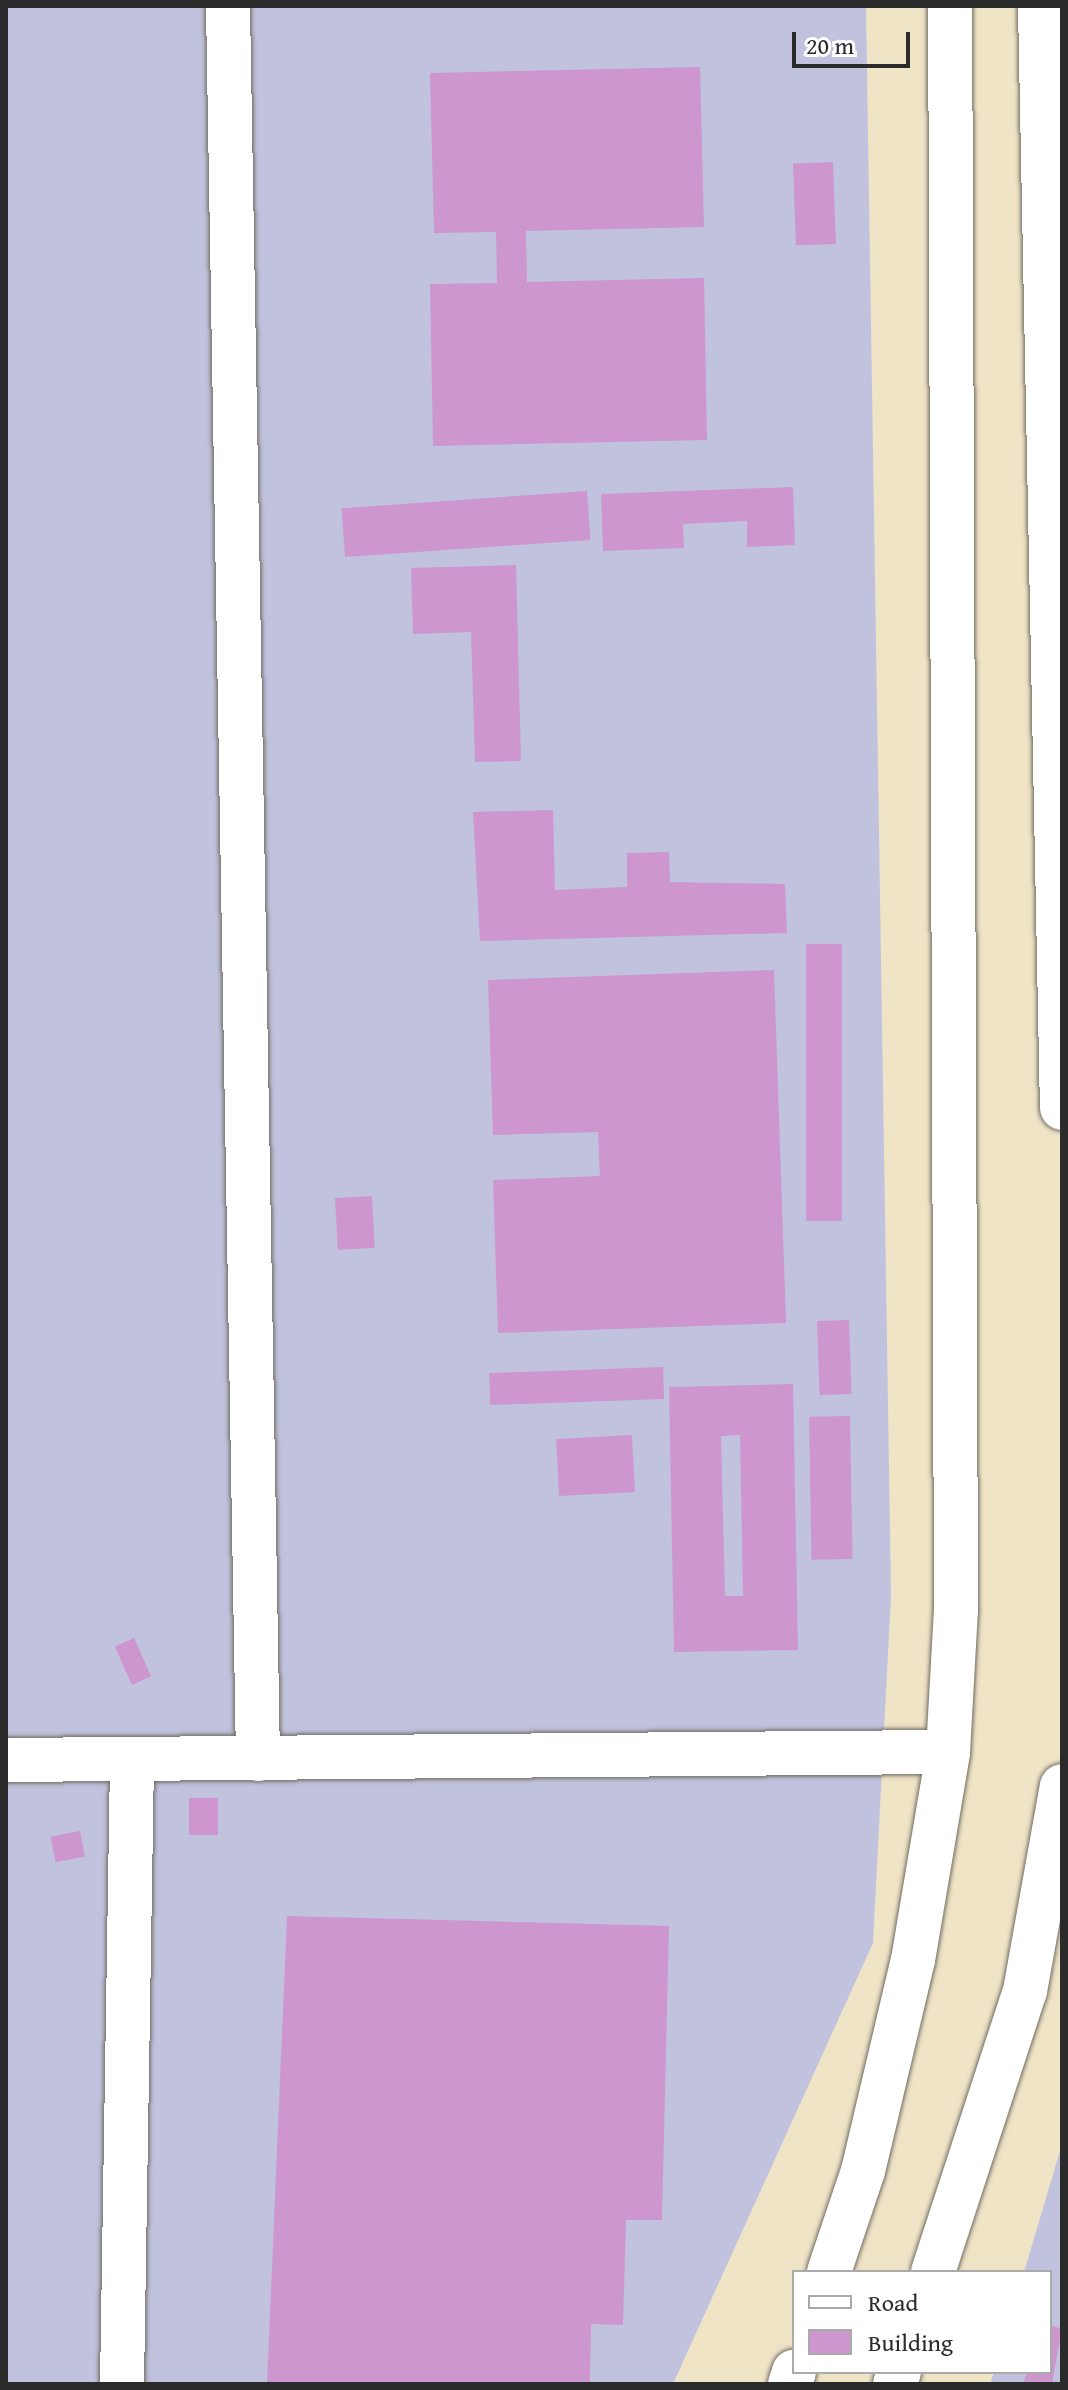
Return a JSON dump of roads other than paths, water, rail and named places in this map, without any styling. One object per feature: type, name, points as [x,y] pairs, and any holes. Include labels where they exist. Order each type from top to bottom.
[{"type":"street","points":[[228,6],[258,1759]]},
{"type":"street","points":[[830,2270],[863,2171],[909,1975],[948,1752],[956,1611],[950,6]]},
{"type":"street","points":[[1040,6],[1062,1108]]},
{"type":"street","points":[[6,1760],[948,1752]]},
{"type":"street","points":[[122,2384],[132,1759]]},
{"type":"street","points":[[934,2270],[1025,1991],[1062,1786]]}]
